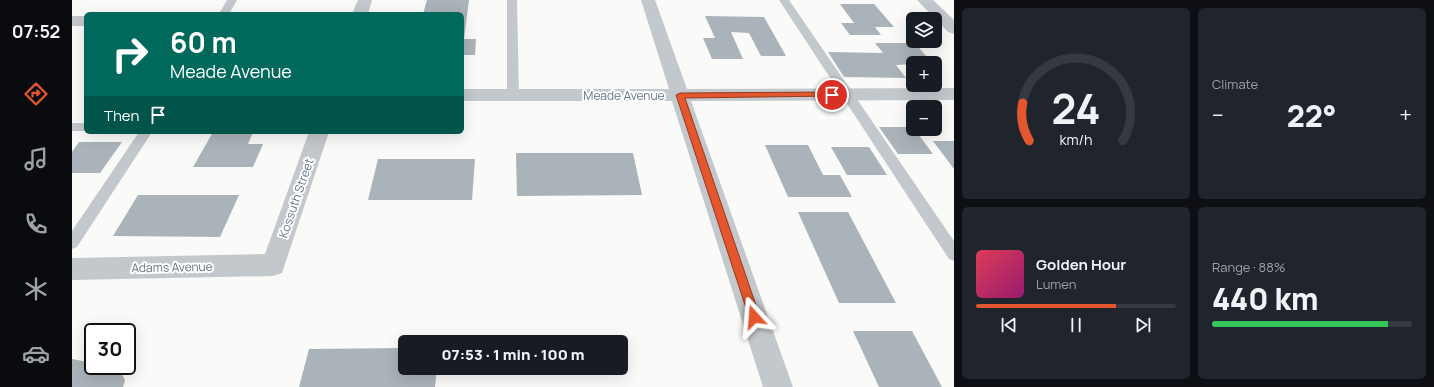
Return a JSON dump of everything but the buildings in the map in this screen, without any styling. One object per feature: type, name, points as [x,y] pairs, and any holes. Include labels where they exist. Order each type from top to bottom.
[{"type":"street","points":[[361,12],[365,0]]},
{"type":"street","points":[[648,0],[778,387]]},
{"type":"street","points":[[924,0],[954,29]]},
{"type":"street","points":[[72,21],[84,21]]},
{"type":"street","name":"Meade Avenue","points":[[464,95],[954,94]]},
{"type":"street","name":"Kossuth Street","points":[[273,265],[318,134]]},
{"type":"street","name":"Adams Avenue","points":[[72,269],[273,265]]},
{"type":"lane","points":[[225,12],[232,0]]},
{"type":"lane","points":[[512,0],[513,95]]},
{"type":"lane","points":[[784,0],[954,254]]},
{"type":"lane","points":[[72,127],[84,127]]},
{"type":"lane","points":[[72,243],[145,134]]},
{"type":"route","points":[[754,317],[680,95],[832,95]]}]
